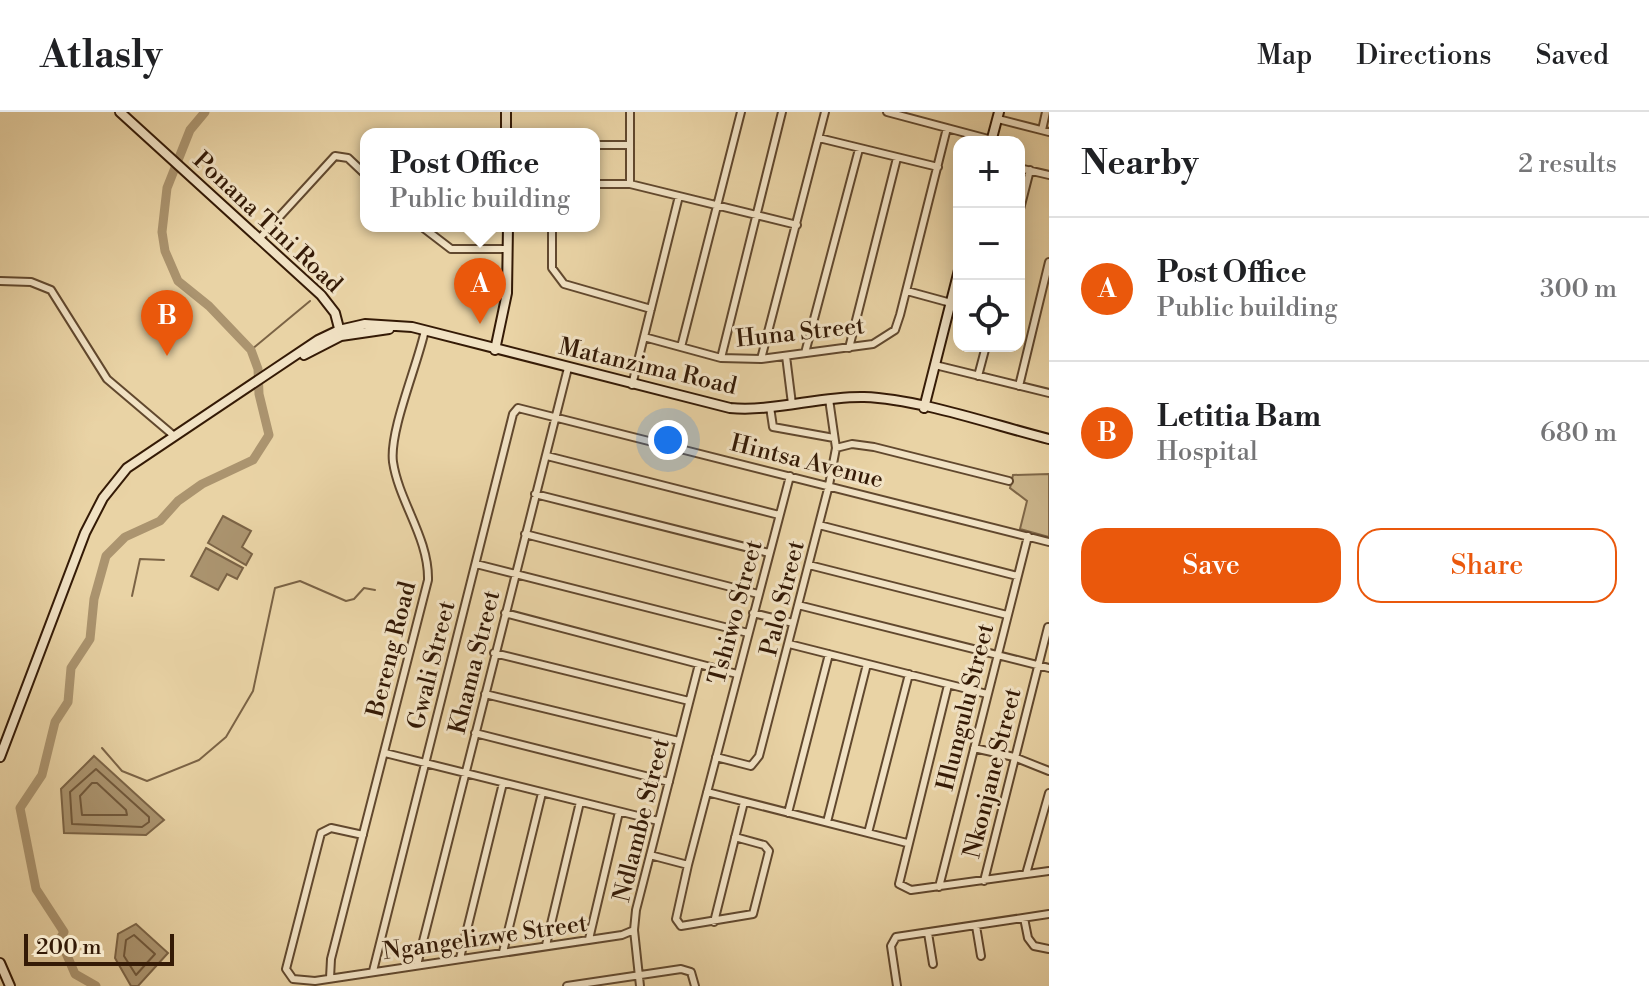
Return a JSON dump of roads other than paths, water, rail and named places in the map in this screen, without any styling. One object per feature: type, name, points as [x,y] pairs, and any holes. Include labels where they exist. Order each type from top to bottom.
[{"type":"street","name":"Ponana Tini Road","points":[[120,112],[321,295],[335,313],[340,333]]},
{"type":"street","points":[[630,112],[630,184]]},
{"type":"street","points":[[681,347],[741,112]]},
{"type":"street","points":[[721,358],[782,112]]},
{"type":"street","points":[[761,359],[825,112]]},
{"type":"street","points":[[887,112],[975,136]]},
{"type":"street","points":[[993,136],[998,116],[1045,131],[1046,112]]},
{"type":"street","name":"Huna Street","points":[[644,337],[721,358],[761,359],[873,344],[890,334],[897,325],[907,291],[947,128]]},
{"type":"street","points":[[819,138],[938,167]]},
{"type":"street","points":[[600,145],[630,145]]},
{"type":"street","points":[[805,353],[859,149]]},
{"type":"street","points":[[259,239],[335,156],[348,158],[360,169]]},
{"type":"street","points":[[849,348],[897,158]]},
{"type":"street","points":[[1025,169],[1049,175]]},
{"type":"street","points":[[1020,208],[1030,170]]},
{"type":"street","points":[[600,184],[630,184],[797,225]]},
{"type":"street","points":[[632,385],[679,196]]},
{"type":"street","points":[[429,232],[451,249],[508,249]]},
{"type":"street","points":[[495,350],[506,306],[508,232]]},
{"type":"street","points":[[552,232],[552,268],[558,280],[576,290],[651,309]]},
{"type":"street","points":[[1019,386],[1049,262]]},
{"type":"street","points":[[924,408],[957,280]]},
{"type":"street","points":[[0,281],[31,282],[50,288],[107,379],[173,435]]},
{"type":"street","points":[[907,291],[951,303]]},
{"type":"street","name":"Matanzima Road","points":[[0,757],[97,509],[127,468],[310,345],[340,333],[380,323],[730,408],[866,397],[1049,439]]},
{"type":"street","name":"Bereng Road","points":[[330,978],[331,959],[428,580],[423,550],[398,480],[393,454],[426,333]]},
{"type":"street","points":[[978,376],[984,352]]},
{"type":"street","points":[[786,356],[792,404]]},
{"type":"street","points":[[935,365],[1049,393]]},
{"type":"street","name":"Khama Street","points":[[417,965],[568,368]]},
{"type":"street","name":"Palo Street","points":[[716,757],[748,766],[758,760],[829,485],[836,448],[829,399]]},
{"type":"street","name":"Gwali Street","points":[[373,971],[515,411],[520,407],[556,416]]},
{"type":"street","points":[[770,407],[773,427],[834,438]]},
{"type":"street","name":"Hintsa Avenue","points":[[556,416],[1049,542]]},
{"type":"street","points":[[836,448],[865,445],[1009,481]]},
{"type":"street","points":[[547,456],[779,515]]},
{"type":"street","name":"Tshiwo Street","points":[[714,922],[685,927],[676,919],[790,476]]},
{"type":"street","points":[[535,494],[769,553]]},
{"type":"street","points":[[819,525],[1017,576]]},
{"type":"street","points":[[525,534],[758,594]]},
{"type":"street","name":"Hlungulu Street","points":[[939,887],[1028,536]]},
{"type":"street","points":[[476,564],[748,633]]},
{"type":"street","points":[[809,565],[1007,615]]},
{"type":"street","points":[[798,605],[1049,668]]},
{"type":"street","points":[[505,613],[737,674]]},
{"type":"street","points":[[753,613],[793,623]]},
{"type":"street","name":"Nkonjane Street","points":[[984,881],[1048,627]]},
{"type":"street","points":[[789,644],[987,694]]},
{"type":"street","points":[[494,653],[689,701]]},
{"type":"street","points":[[788,813],[829,654]]},
{"type":"street","name":"Ndlambe Street","points":[[640,986],[634,930],[658,821],[699,664]]},
{"type":"street","points":[[827,822],[867,664]]},
{"type":"street","points":[[868,833],[909,674]]},
{"type":"street","points":[[948,685],[898,881],[910,890],[1049,871]]},
{"type":"street","points":[[485,694],[679,741]]},
{"type":"street","points":[[475,733],[669,782]]},
{"type":"street","points":[[974,748],[1014,757],[1049,771]]},
{"type":"street","points":[[385,753],[658,821]]},
{"type":"street","points":[[460,958],[503,783]]},
{"type":"street","points":[[707,792],[907,843]]},
{"type":"street","points":[[503,952],[542,793]]},
{"type":"street","points":[[1026,874],[1049,793]]},
{"type":"street","points":[[546,945],[580,802]]},
{"type":"street","points":[[735,837],[764,845],[769,853],[753,914],[714,922],[735,837],[744,802]]},
{"type":"street","points":[[589,939],[619,812]]},
{"type":"street","name":"Ngangelizwe Street","points":[[363,835],[331,828],[321,833],[286,969],[293,979],[330,978],[634,930]]},
{"type":"street","points":[[650,855],[688,865]]},
{"type":"street","points":[[897,986],[893,939],[1049,914]]},
{"type":"street","points":[[1024,918],[1028,938],[1034,946],[1049,949]]},
{"type":"street","points":[[976,926],[981,956]]},
{"type":"street","points":[[928,933],[933,964]]},
{"type":"street","points":[[0,963],[10,986]]},
{"type":"street","points":[[567,986],[687,969],[693,975],[695,986]]},
{"type":"water","points":[[223,516],[251,531],[242,547],[252,554],[246,565],[208,543]]},
{"type":"water","points":[[206,548],[243,568],[237,579],[227,574],[218,590],[191,576]]},
{"type":"water","points":[[94,756],[164,820],[146,835],[64,833],[61,789]]},
{"type":"water","points":[[136,924],[168,953],[138,986],[131,986],[115,958],[118,934]]},
{"type":"waterway","points":[[96,986],[75,974],[60,939],[64,932],[36,889],[20,808],[42,775],[55,722],[68,702],[71,668],[90,639],[94,599],[106,556],[125,537],[160,521],[178,501],[202,484],[253,460],[269,435],[259,394],[258,369],[251,350],[209,306],[178,281],[165,251],[162,232],[167,188],[190,130],[205,112]]},
{"type":"waterway","points":[[251,350],[310,301]]},
{"type":"waterway","points":[[132,596],[140,559],[164,560]]},
{"type":"waterway","points":[[102,748],[122,771],[147,781],[199,760],[226,737],[253,691],[275,588],[300,581],[346,601],[354,599],[364,588],[375,590]]},
{"type":"place","name":"Post Office","points":[[480,324]]},
{"type":"place","name":"Letitia Bam","points":[[167,356]]}]
